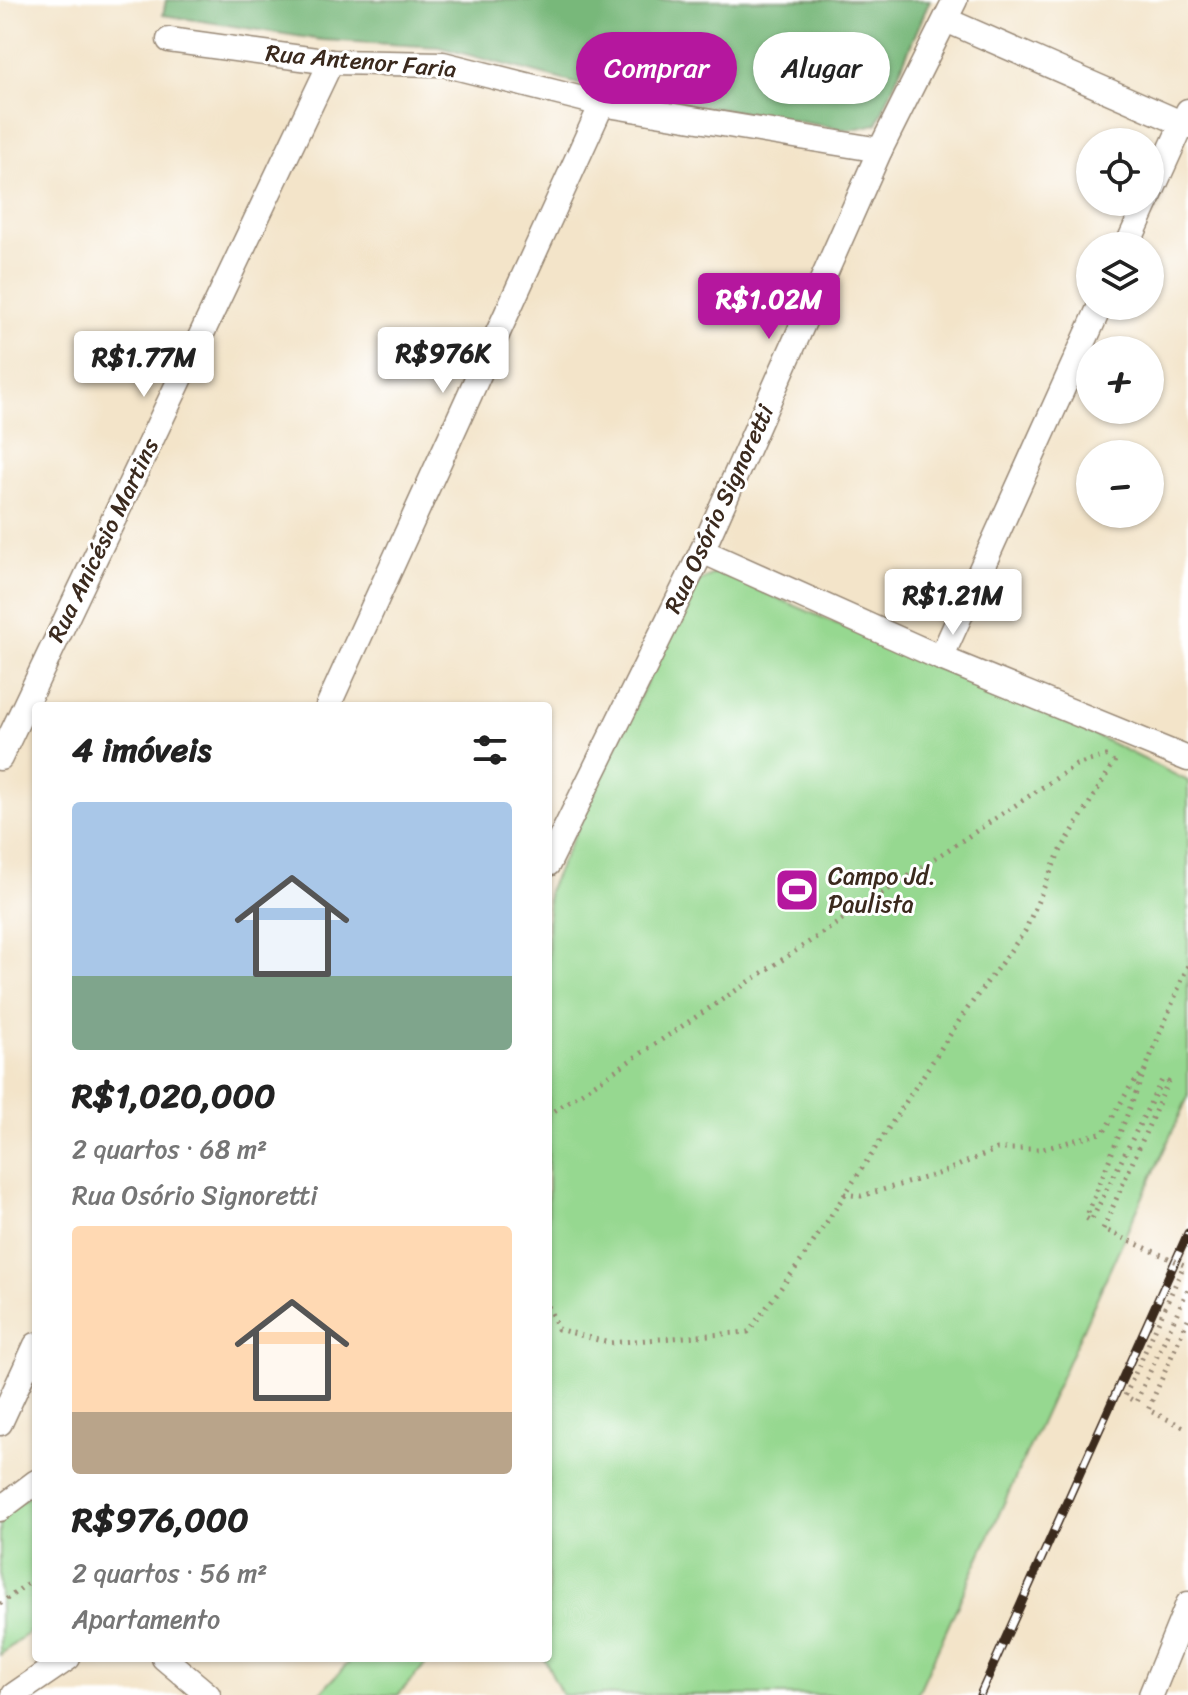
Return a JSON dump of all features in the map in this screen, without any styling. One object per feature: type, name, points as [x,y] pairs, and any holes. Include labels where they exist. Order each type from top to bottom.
[{"type":"street","points":[[951,10],[1186,120],[1164,166]]},
{"type":"street","name":"Rua Osório Signoretti","points":[[552,856],[702,551],[880,150],[951,10]]},
{"type":"street","name":"Rua Antenor Faria","points":[[169,40],[331,62],[443,64],[576,97]]},
{"type":"street","name":"Rua Anicésio Martins","points":[[39,702],[331,62]]},
{"type":"street","points":[[330,702],[602,104]]},
{"type":"street","name":"Rua Antenor Faria","points":[[602,104],[880,150]]},
{"type":"street","points":[[941,658],[1094,320]]},
{"type":"street","points":[[702,551],[941,658],[1188,759]]},
{"type":"street","name":"Rua Anicésio Martins","points":[[0,758],[32,712]]},
{"type":"street","points":[[0,1423],[32,1354]]},
{"type":"street","points":[[0,1509],[32,1485]]},
{"type":"street","points":[[1151,1695],[1188,1604]]},
{"type":"street","points":[[14,1695],[62,1662]]},
{"type":"street","points":[[169,1662],[208,1695]]},
{"type":"path","points":[[552,1112],[1076,765],[1120,752],[1058,855],[1025,931],[956,1024],[801,1261],[748,1332],[609,1343],[558,1329],[552,1315]]},
{"type":"path","points":[[1188,965],[1086,1218],[1091,1221],[1162,1080],[1168,1082],[1103,1229],[1184,1265],[1125,1396],[1136,1402],[1188,1289]]},
{"type":"path","points":[[844,1194],[861,1196],[941,1173],[997,1149],[1043,1149],[1104,1132],[1130,1087],[1145,1070]]},
{"type":"path","points":[[1188,1319],[1148,1410],[1188,1429]]},
{"type":"path","points":[[0,1604],[32,1580]]},
{"type":"green space","points":[[166,0],[930,0],[890,94],[890,32],[753,32],[753,104],[886,104],[877,124],[849,130],[694,104],[737,104],[737,32],[576,32],[576,83],[439,47],[322,40],[163,15]]},
{"type":"green space","points":[[717,572],[1101,738],[1188,781],[1188,1097],[917,1695],[562,1695],[546,1662],[552,1662],[552,883],[667,639],[698,582]]},
{"type":"green space","points":[[32,1493],[32,1630],[0,1655],[0,1517]]},
{"type":"green space","points":[[349,1662],[427,1662],[398,1695],[323,1695],[321,1692]]},
{"type":"railway","points":[[980,1695],[1188,1233]]},
{"type":"place","name":"Campo Jd. Paulista","points":[[797,890]]}]
